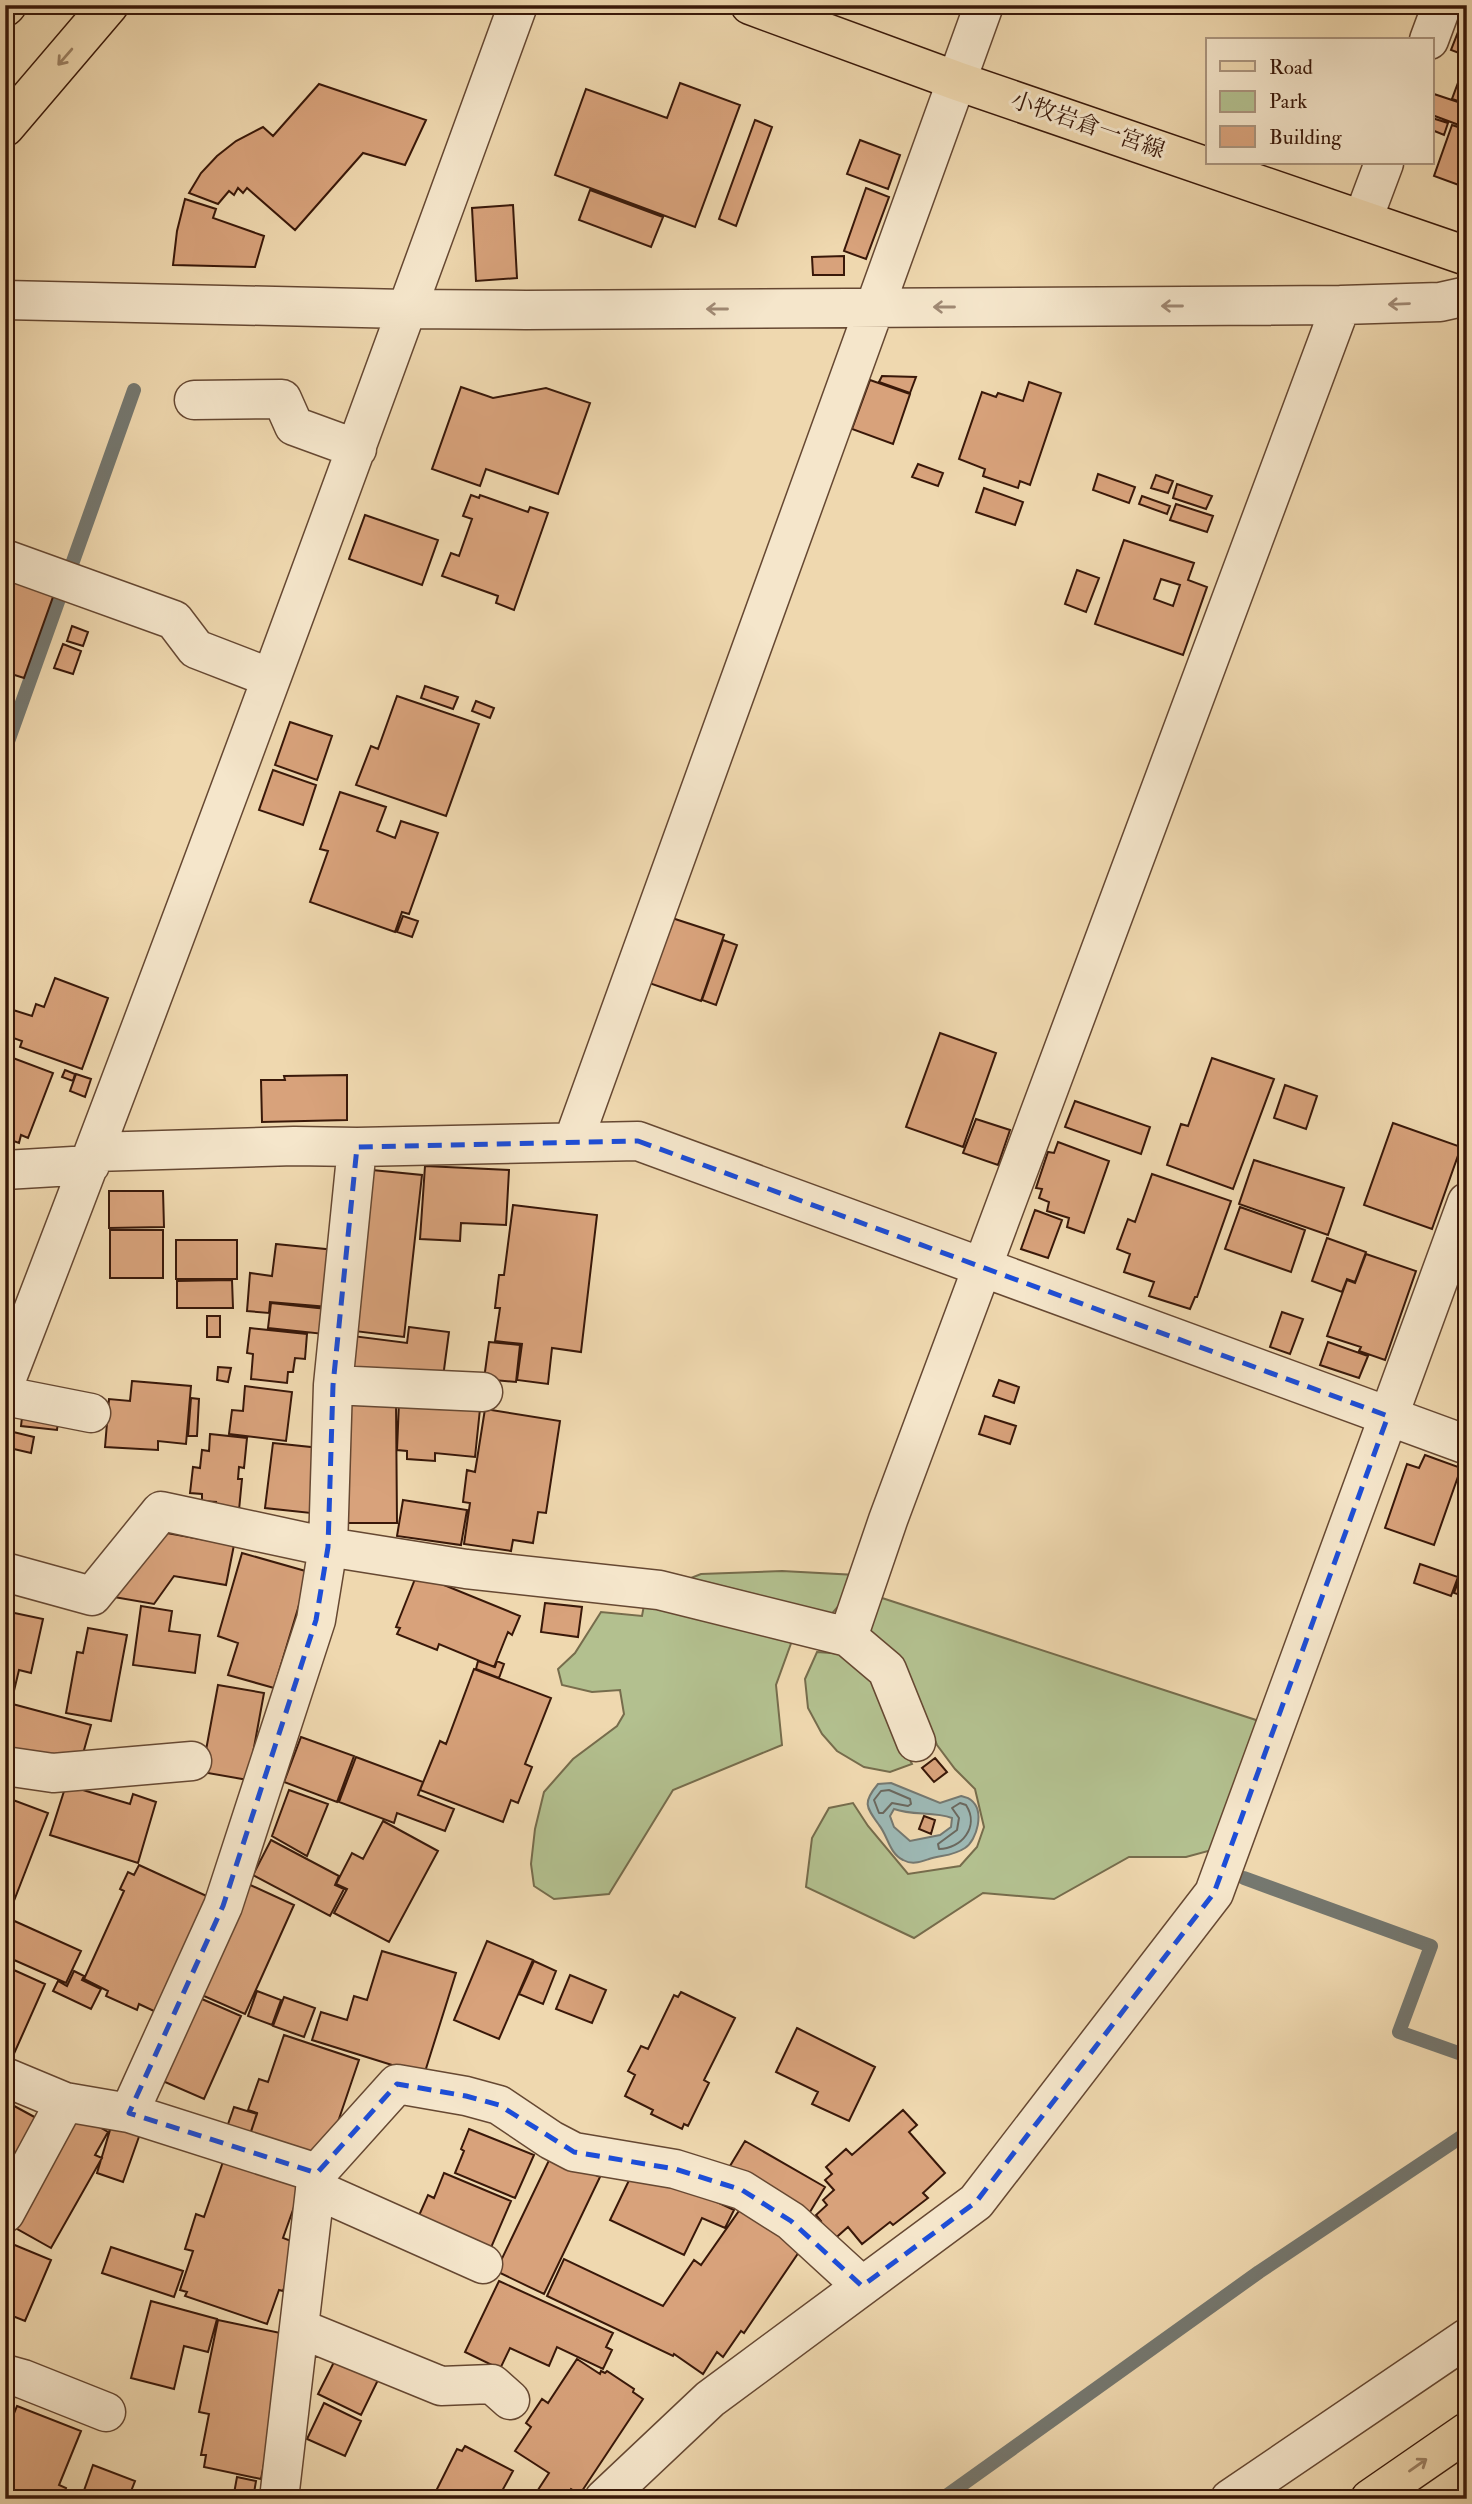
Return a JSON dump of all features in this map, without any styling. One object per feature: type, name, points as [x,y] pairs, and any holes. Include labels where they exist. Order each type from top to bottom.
[{"type":"main road","points":[[5,127],[109,5]]},
{"type":"main road","name":"小牧岩倉一宮線","points":[[750,5],[957,81],[1467,256]]},
{"type":"main road","points":[[1370,2499],[1467,2432]]},
{"type":"street","points":[[5,1383],[92,1159],[357,449],[405,309],[518,5]]},
{"type":"street","points":[[573,1142],[984,5]]},
{"type":"street","points":[[1430,38],[1442,5]]},
{"type":"street","points":[[1363,219],[1384,164]]},
{"type":"street","points":[[5,300],[405,309],[874,308],[1341,305],[1440,302],[1467,296]]},
{"type":"street","points":[[848,1637],[888,1520],[1341,305]]},
{"type":"street","points":[[194,400],[282,399],[294,426],[357,449]]},
{"type":"street","points":[[5,559],[174,620],[196,649],[271,678]]},
{"type":"street","points":[[5,1170],[92,1159],[294,1146],[638,1141],[1467,1445]]},
{"type":"street","points":[[129,2113],[223,1906],[316,1620],[328,1547],[333,1385],[357,1147]]},
{"type":"street","points":[[604,2499],[710,2399],[976,2202],[1214,1893],[1467,1202]]},
{"type":"street","points":[[333,1385],[483,1392]]},
{"type":"street","points":[[5,1396],[91,1413]]},
{"type":"street","points":[[5,1572],[92,1596],[161,1511],[328,1547],[467,1569],[659,1590],[848,1637],[887,1670],[916,1742]]},
{"type":"street","points":[[5,1766],[53,1773],[192,1761]]},
{"type":"street","points":[[5,2077],[65,2102],[129,2113],[316,2181],[483,2264]]},
{"type":"street","points":[[279,2499],[316,2181],[397,2084],[466,2096],[499,2105],[574,2152],[675,2169],[742,2190],[791,2221],[862,2286]]},
{"type":"street","points":[[5,2213],[65,2102]]},
{"type":"street","points":[[299,2328],[441,2386],[492,2384],[510,2400]]},
{"type":"street","points":[[1230,2499],[1467,2338]]},
{"type":"street","points":[[5,2374],[106,2412]]},
{"type":"highlighted area","points":[[638,1141],[1388,1416],[1214,1893],[976,2202],[862,2286],[791,2221],[742,2190],[675,2169],[574,2152],[499,2105],[466,2096],[397,2084],[317,2173],[129,2113],[223,1906],[316,1620],[328,1547],[333,1385],[357,1147]]},
{"type":"green space","points":[[782,1571],[856,1575],[842,1602],[829,1617],[678,1583],[701,1574]]},
{"type":"green space","points":[[879,1597],[1259,1721],[1212,1850],[1186,1857],[1129,1857],[1054,1899],[983,1893],[914,1938],[806,1887],[812,1838],[829,1808],[853,1803],[868,1826],[908,1874],[960,1866],[977,1847],[984,1827],[975,1789],[937,1745],[901,1662],[868,1632]]},
{"type":"green space","points":[[645,1600],[793,1638],[776,1685],[782,1745],[673,1790],[609,1894],[554,1899],[534,1886],[531,1864],[535,1829],[544,1792],[573,1759],[617,1726],[624,1714],[620,1690],[592,1692],[562,1685],[558,1669],[575,1653],[601,1612],[642,1616]]},
{"type":"green space","points":[[817,1652],[845,1654],[868,1674],[912,1764],[890,1772],[864,1767],[837,1751],[822,1734],[808,1708],[805,1679]]},
{"type":"water","points":[[891,1783],[940,1803],[961,1796],[969,1798],[978,1811],[978,1825],[973,1839],[961,1851],[952,1854],[916,1862],[903,1860],[892,1849],[869,1808],[868,1800],[878,1784]],"holes":[[[894,1809],[952,1818],[951,1827],[940,1835],[910,1841],[894,1827],[890,1816]]]},
{"type":"building","points":[[910,5],[932,5],[929,13]]},
{"type":"building","points":[[1467,9],[1467,56],[1451,50]]},
{"type":"building","points":[[1467,64],[1467,104],[1452,99]]},
{"type":"building","points":[[680,83],[740,105],[695,227],[555,175],[586,89],[667,118]]},
{"type":"building","points":[[319,84],[426,120],[405,165],[363,153],[295,230],[247,188],[243,193],[238,188],[234,195],[229,191],[218,204],[189,193],[201,173],[217,156],[236,141],[263,127],[273,136]]},
{"type":"building","points":[[1434,94],[1467,105],[1467,128],[1434,116]]},
{"type":"building","points":[[1434,119],[1448,123],[1444,135],[1434,131]]},
{"type":"building","points":[[755,120],[772,127],[736,226],[719,219]]},
{"type":"building","points":[[1452,125],[1467,130],[1467,188],[1434,176]]},
{"type":"building","points":[[860,140],[900,155],[888,189],[847,174]]},
{"type":"building","points":[[866,188],[889,197],[866,259],[844,251]]},
{"type":"building","points":[[590,190],[663,217],[651,247],[579,220]]},
{"type":"building","points":[[185,199],[216,209],[213,218],[264,236],[255,267],[173,265],[177,231]]},
{"type":"building","points":[[513,205],[517,278],[476,281],[472,208]]},
{"type":"building","points":[[844,256],[844,275],[813,275],[812,257]]},
{"type":"building","points":[[882,376],[916,377],[910,393],[879,382]]},
{"type":"building","points":[[870,380],[910,394],[893,444],[852,429]]},
{"type":"building","points":[[1029,382],[1061,393],[1030,485],[1020,481],[1018,488],[983,476],[985,469],[959,459],[982,392],[996,397],[998,393],[1023,401]]},
{"type":"building","points":[[461,387],[493,398],[546,388],[590,403],[558,494],[486,469],[480,486],[432,469]]},
{"type":"building","points":[[918,464],[943,473],[938,486],[912,477]]},
{"type":"building","points":[[1098,474],[1135,487],[1129,503],[1093,490]]},
{"type":"building","points":[[1156,475],[1173,481],[1168,493],[1151,488]]},
{"type":"building","points":[[1177,484],[1212,496],[1206,509],[1173,498]]},
{"type":"building","points":[[984,488],[1023,502],[1015,525],[976,512]]},
{"type":"building","points":[[471,495],[479,498],[480,495],[528,512],[530,507],[548,513],[514,610],[496,603],[498,596],[442,576],[451,553],[459,556],[472,519],[463,516]]},
{"type":"building","points":[[1142,496],[1170,506],[1167,514],[1139,504]]},
{"type":"building","points":[[1176,504],[1213,516],[1207,532],[1170,520]]},
{"type":"building","points":[[365,515],[438,540],[422,585],[349,559]]},
{"type":"building","points":[[1124,540],[1194,563],[1188,580],[1207,587],[1183,655],[1095,624]],"holes":[[[1161,579],[1180,585],[1173,606],[1154,599]]]},
{"type":"building","points":[[1077,570],[1099,578],[1086,612],[1065,604]]},
{"type":"building","points":[[5,577],[54,594],[24,678],[5,672]]},
{"type":"building","points":[[72,626],[88,632],[83,646],[67,641]]},
{"type":"building","points":[[63,644],[81,651],[73,674],[54,668]]},
{"type":"building","points":[[425,686],[458,697],[453,709],[421,698]]},
{"type":"building","points":[[397,696],[479,724],[446,816],[356,785],[371,746],[378,749]]},
{"type":"building","points":[[476,701],[494,708],[490,718],[472,711]]},
{"type":"building","points":[[290,722],[332,736],[317,780],[275,765]]},
{"type":"building","points":[[273,770],[316,785],[303,825],[259,810]]},
{"type":"building","points":[[340,792],[386,807],[377,831],[395,838],[401,821],[438,833],[409,914],[402,912],[395,932],[310,902],[328,851],[320,849]]},
{"type":"building","points":[[403,916],[418,921],[412,937],[397,932]]},
{"type":"building","points":[[672,918],[724,935],[701,1001],[649,983]]},
{"type":"building","points":[[723,940],[737,945],[716,1005],[702,1000]]},
{"type":"building","points":[[55,978],[108,998],[82,1069],[20,1047],[22,1041],[5,1035],[5,1022],[10,1009],[32,1016],[36,1004],[44,1007]]},
{"type":"building","points":[[940,1033],[996,1053],[963,1147],[906,1127]]},
{"type":"building","points":[[5,1055],[53,1073],[28,1138],[21,1135],[19,1143],[5,1138]]},
{"type":"building","points":[[1212,1058],[1274,1079],[1233,1189],[1167,1165],[1181,1124],[1188,1126]]},
{"type":"building","points":[[65,1070],[75,1074],[73,1081],[62,1077]]},
{"type":"building","points":[[76,1074],[91,1079],[85,1097],[70,1091]]},
{"type":"building","points":[[347,1075],[347,1120],[262,1122],[261,1080],[285,1080],[284,1076]]},
{"type":"building","points":[[1285,1085],[1317,1096],[1306,1129],[1274,1118]]},
{"type":"building","points":[[1075,1101],[1150,1127],[1141,1154],[1065,1127]]},
{"type":"building","points":[[976,1119],[1010,1130],[998,1165],[963,1153]]},
{"type":"building","points":[[1393,1123],[1461,1147],[1432,1229],[1364,1205]]},
{"type":"building","points":[[1058,1142],[1109,1161],[1084,1233],[1067,1227],[1069,1218],[1047,1211],[1049,1202],[1039,1198],[1042,1189],[1036,1188],[1048,1152],[1054,1153]]},
{"type":"building","points":[[1254,1160],[1344,1188],[1328,1235],[1239,1204]]},
{"type":"building","points":[[425,1166],[509,1170],[506,1225],[461,1223],[460,1241],[420,1239]]},
{"type":"building","points":[[372,1170],[422,1175],[404,1337],[354,1331]]},
{"type":"building","points":[[1152,1174],[1231,1201],[1197,1297],[1190,1309],[1149,1296],[1154,1282],[1124,1272],[1130,1254],[1117,1249],[1128,1219],[1135,1222]]},
{"type":"building","points":[[109,1191],[163,1191],[164,1227],[109,1228]]},
{"type":"building","points":[[513,1205],[597,1215],[581,1352],[552,1348],[548,1384],[517,1380],[522,1344],[495,1341],[500,1308],[495,1308],[499,1275],[504,1275]]},
{"type":"building","points":[[1240,1207],[1305,1230],[1291,1272],[1225,1249]]},
{"type":"building","points":[[1035,1210],[1062,1220],[1048,1258],[1021,1249]]},
{"type":"building","points":[[110,1230],[163,1230],[163,1278],[110,1278]]},
{"type":"building","points":[[1327,1238],[1366,1252],[1355,1282],[1347,1279],[1342,1292],[1312,1281]]},
{"type":"building","points":[[176,1240],[237,1240],[237,1279],[176,1279]]},
{"type":"building","points":[[276,1244],[335,1250],[329,1307],[270,1302],[269,1313],[247,1311],[250,1273],[272,1276]]},
{"type":"building","points":[[1366,1254],[1416,1271],[1385,1360],[1359,1351],[1361,1347],[1327,1336],[1347,1280],[1355,1283]]},
{"type":"building","points":[[5,1278],[10,1278],[6,1344],[5,1344]]},
{"type":"building","points":[[232,1280],[233,1308],[177,1308],[177,1281]]},
{"type":"building","points":[[271,1303],[327,1309],[324,1334],[268,1328]]},
{"type":"building","points":[[1282,1312],[1303,1319],[1290,1354],[1270,1347]]},
{"type":"building","points":[[207,1316],[220,1316],[220,1337],[207,1337]]},
{"type":"building","points":[[409,1327],[449,1332],[442,1385],[349,1374],[353,1336],[407,1343]]},
{"type":"building","points":[[250,1328],[307,1334],[305,1359],[295,1358],[293,1372],[288,1372],[287,1383],[251,1379],[253,1354],[247,1353]]},
{"type":"building","points":[[489,1342],[520,1345],[516,1382],[484,1379]]},
{"type":"building","points":[[1328,1342],[1368,1356],[1359,1378],[1320,1365]]},
{"type":"building","points":[[218,1367],[231,1368],[228,1382],[217,1380]]},
{"type":"building","points":[[999,1380],[1019,1387],[1014,1403],[993,1396]]},
{"type":"building","points":[[132,1381],[191,1386],[186,1444],[158,1441],[158,1450],[105,1447],[109,1399],[130,1401]]},
{"type":"building","points":[[245,1386],[292,1392],[286,1441],[229,1434],[232,1410],[243,1411]]},
{"type":"building","points":[[191,1398],[199,1399],[197,1436],[188,1436]]},
{"type":"building","points":[[396,1400],[397,1523],[347,1523],[347,1401]]},
{"type":"building","points":[[399,1402],[480,1409],[475,1457],[435,1453],[435,1461],[407,1459],[407,1451],[397,1450]]},
{"type":"building","points":[[23,1409],[59,1413],[57,1430],[21,1426]]},
{"type":"building","points":[[485,1409],[560,1421],[546,1513],[538,1512],[533,1543],[513,1540],[511,1551],[464,1544],[470,1503],[463,1502],[467,1470],[475,1472]]},
{"type":"building","points":[[985,1416],[1016,1426],[1010,1444],[979,1434]]},
{"type":"building","points":[[5,1430],[34,1437],[31,1453],[5,1447]]},
{"type":"building","points":[[210,1434],[247,1438],[244,1468],[239,1467],[238,1479],[242,1479],[239,1510],[215,1508],[216,1502],[202,1501],[202,1494],[190,1493],[193,1467],[200,1468],[202,1450],[209,1451]]},
{"type":"building","points":[[273,1443],[320,1448],[320,1514],[265,1508]]},
{"type":"building","points":[[1425,1455],[1461,1468],[1434,1545],[1385,1528],[1407,1464],[1419,1468]]},
{"type":"building","points":[[403,1500],[467,1510],[461,1545],[397,1536]]},
{"type":"building","points":[[150,1530],[234,1545],[226,1585],[174,1576],[154,1604],[114,1597]]},
{"type":"building","points":[[242,1553],[309,1572],[274,1688],[228,1675],[238,1643],[218,1636]]},
{"type":"building","points":[[1420,1564],[1458,1577],[1451,1596],[1414,1583]]},
{"type":"building","points":[[417,1574],[520,1616],[512,1635],[508,1632],[494,1667],[439,1644],[437,1650],[397,1634],[400,1628],[396,1627]]},
{"type":"building","points":[[1460,1577],[1467,1579],[1466,1597],[1454,1593]]},
{"type":"building","points":[[545,1603],[582,1607],[578,1637],[541,1632]]},
{"type":"building","points":[[141,1606],[172,1611],[169,1631],[200,1635],[195,1673],[133,1665]]},
{"type":"building","points":[[5,1611],[43,1619],[31,1673],[19,1670],[13,1695],[5,1694]]},
{"type":"building","points":[[88,1628],[127,1635],[111,1721],[66,1713],[77,1652],[83,1653]]},
{"type":"building","points":[[478,1661],[495,1667],[497,1661],[504,1664],[499,1678],[476,1669]]},
{"type":"building","points":[[474,1669],[551,1698],[525,1764],[532,1767],[518,1803],[511,1800],[503,1822],[420,1790],[440,1741],[446,1744]]},
{"type":"building","points":[[218,1685],[264,1693],[248,1780],[202,1772]]},
{"type":"building","points":[[5,1702],[91,1725],[79,1768],[5,1747]]},
{"type":"building","points":[[301,1737],[354,1756],[337,1802],[284,1782]]},
{"type":"building","points":[[356,1757],[423,1782],[418,1795],[454,1809],[445,1831],[397,1813],[394,1823],[339,1802]]},
{"type":"building","points":[[935,1758],[947,1772],[934,1782],[922,1768]]},
{"type":"building","points":[[66,1785],[130,1804],[133,1794],[156,1802],[138,1863],[50,1835]]},
{"type":"building","points":[[289,1790],[328,1804],[307,1856],[272,1836]]},
{"type":"building","points":[[5,1797],[48,1813],[5,1924]]},
{"type":"building","points":[[924,1816],[935,1820],[931,1834],[919,1829]]},
{"type":"building","points":[[383,1821],[438,1851],[389,1942],[334,1913],[347,1889],[336,1884],[352,1853],[363,1859]]},
{"type":"building","points":[[271,1840],[339,1876],[335,1885],[344,1889],[330,1916],[253,1875]]},
{"type":"building","points":[[139,1865],[211,1898],[158,2013],[139,2004],[137,2010],[106,1996],[108,1991],[84,1979],[124,1891],[120,1889],[128,1872],[134,1875]]},
{"type":"building","points":[[246,1883],[294,1905],[245,2014],[197,1993]]},
{"type":"building","points":[[10,1919],[81,1951],[66,1983],[5,1956],[5,1930]]},
{"type":"building","points":[[487,1941],[533,1960],[499,2039],[454,2020]]},
{"type":"building","points":[[382,1951],[456,1973],[424,2075],[312,2040],[321,2012],[347,2020],[354,1996],[367,2000]]},
{"type":"building","points":[[534,1961],[556,1971],[543,2004],[519,1994]]},
{"type":"building","points":[[5,1966],[45,1984],[13,2056],[5,2052]]},
{"type":"building","points":[[74,1971],[84,1976],[82,1980],[101,1989],[91,2009],[53,1991],[58,1981],[67,1986]]},
{"type":"building","points":[[570,1975],[606,1990],[592,2023],[556,2009]]},
{"type":"building","points":[[257,1991],[281,2000],[272,2025],[248,2016]]},
{"type":"building","points":[[681,1992],[735,2018],[704,2080],[709,2083],[688,2126],[684,2124],[682,2129],[651,2114],[653,2110],[625,2096],[635,2075],[628,2071],[641,2046],[648,2049],[674,1995],[678,1997]]},
{"type":"building","points":[[195,1996],[241,2016],[204,2099],[158,2079]]},
{"type":"building","points":[[284,1997],[315,2008],[304,2037],[273,2026]]},
{"type":"building","points":[[797,2028],[875,2067],[849,2121],[812,2104],[818,2092],[776,2072]]},
{"type":"building","points":[[284,2035],[359,2060],[325,2160],[250,2135],[257,2113],[248,2110],[259,2079],[268,2082]]},
{"type":"building","points":[[5,2101],[40,2120],[5,2184]]},
{"type":"building","points":[[234,2107],[257,2114],[250,2134],[227,2127]]},
{"type":"building","points":[[903,2110],[917,2125],[909,2132],[945,2173],[923,2193],[928,2198],[893,2225],[890,2222],[862,2244],[848,2227],[830,2243],[815,2226],[821,2221],[816,2215],[827,2205],[823,2200],[834,2190],[825,2180],[832,2174],[826,2167],[846,2149],[852,2155]]},
{"type":"building","points":[[75,2113],[108,2132],[95,2155],[102,2158],[51,2248],[12,2226]]},
{"type":"building","points":[[105,2128],[141,2131],[123,2182],[97,2173],[110,2130]]},
{"type":"building","points":[[469,2129],[534,2155],[515,2198],[455,2173]]},
{"type":"building","points":[[745,2141],[825,2187],[807,2217],[727,2171]]},
{"type":"building","points":[[226,2153],[304,2179],[283,2238],[299,2244],[283,2291],[279,2290],[267,2324],[185,2296],[187,2292],[180,2290],[193,2251],[185,2249],[196,2214],[204,2217]]},
{"type":"building","points":[[552,2154],[600,2177],[544,2294],[496,2271]]},
{"type":"building","points":[[633,2172],[683,2186],[734,2210],[725,2228],[702,2218],[684,2255],[610,2220]]},
{"type":"building","points":[[444,2173],[511,2201],[490,2250],[417,2220],[428,2195],[434,2198]]},
{"type":"building","points":[[741,2208],[801,2249],[744,2333],[741,2331],[723,2357],[717,2352],[703,2374],[674,2354],[673,2356],[547,2296],[564,2259],[663,2306],[694,2260],[701,2265]]},
{"type":"building","points":[[5,2241],[51,2260],[25,2321],[5,2313]]},
{"type":"building","points":[[111,2247],[183,2271],[174,2297],[102,2273]]},
{"type":"building","points":[[499,2281],[613,2333],[606,2347],[612,2350],[603,2369],[557,2347],[549,2366],[510,2348],[500,2369],[465,2352]]},
{"type":"building","points":[[151,2301],[217,2319],[208,2352],[184,2346],[174,2389],[131,2378]]},
{"type":"building","points":[[218,2320],[290,2335],[261,2479],[204,2467],[206,2455],[201,2455],[209,2414],[199,2412]]},
{"type":"building","points":[[577,2359],[600,2374],[601,2371],[607,2371],[634,2389],[633,2392],[643,2399],[580,2494],[571,2489],[565,2499],[538,2499],[534,2496],[549,2473],[515,2451],[531,2427],[526,2423],[542,2399],[548,2403]]},
{"type":"building","points":[[335,2360],[378,2380],[361,2415],[318,2394]]},
{"type":"building","points":[[5,2387],[13,2389],[5,2425]]},
{"type":"building","points":[[324,2403],[361,2421],[345,2456],[307,2439]]},
{"type":"building","points":[[17,2406],[81,2431],[59,2485],[66,2488],[62,2499],[5,2499],[5,2436]]},
{"type":"building","points":[[465,2446],[513,2471],[502,2491],[517,2499],[433,2497],[457,2449],[462,2451]]},
{"type":"building","points":[[93,2465],[135,2481],[128,2499],[81,2499]]},
{"type":"building","points":[[237,2477],[256,2481],[253,2499],[233,2499]]},
{"type":"waterway","points":[[71,567],[134,390]]},
{"type":"waterway","points":[[5,750],[59,599]]},
{"type":"waterway","points":[[1244,1878],[1431,1946],[1399,2032],[1467,2056]]},
{"type":"waterway","points":[[942,2499],[1259,2272],[1467,2133]]}]
